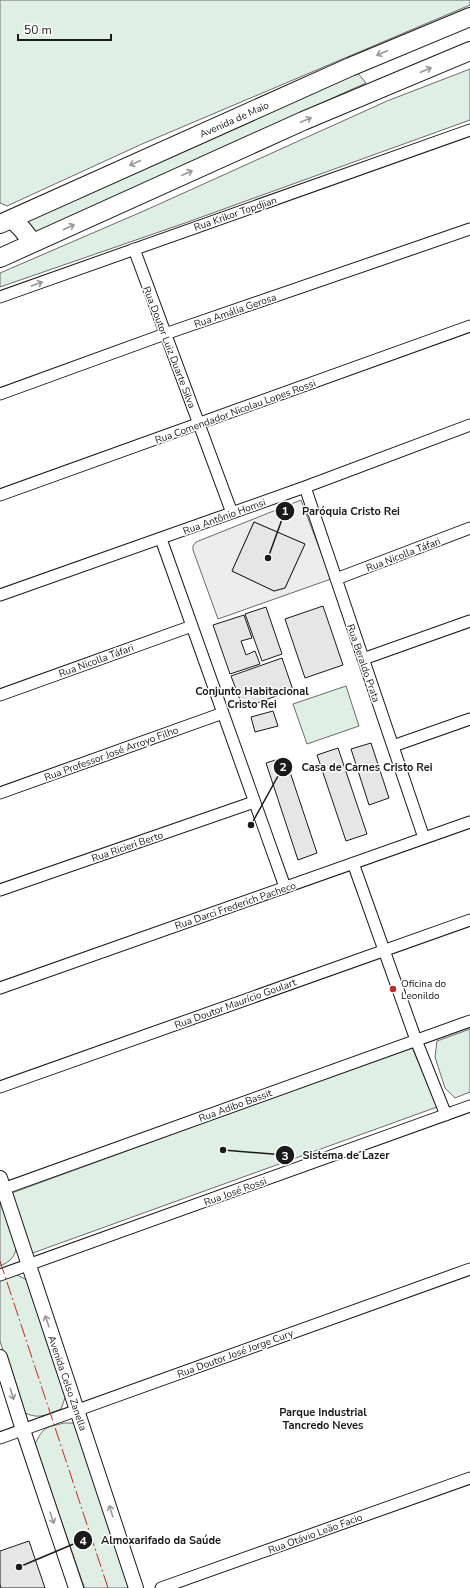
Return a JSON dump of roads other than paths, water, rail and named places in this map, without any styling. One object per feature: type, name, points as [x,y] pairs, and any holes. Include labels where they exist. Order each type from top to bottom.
[{"type":"main road","name":"Avenida de Maio","points":[[6,221],[350,67],[470,17]]},
{"type":"main road","points":[[0,258],[304,121],[470,51]]},
{"type":"main road","points":[[6,221],[22,229],[33,243]]},
{"type":"street","name":"Rua Krikor Topdjian","points":[[0,297],[470,130]]},
{"type":"street","name":"Rua Amália Gerosa","points":[[0,394],[165,334],[470,229]]},
{"type":"street","name":"Rua Doutor Luiz Duarte Silva","points":[[134,249],[232,513]]},
{"type":"street","name":"Rua Comendador Nicolau Lopes Rossi","points":[[0,495],[470,326]]},
{"type":"street","name":"Rua Antônio Homsi","points":[[0,596],[305,487],[470,425]]},
{"type":"street","name":"Rua Beraldo Prata","points":[[305,487],[424,838]]},
{"type":"street","name":"Rua Nicolla Táfari","points":[[336,579],[470,528]]},
{"type":"street","points":[[161,539],[285,888]]},
{"type":"street","points":[[363,658],[470,621]]},
{"type":"street","name":"Rua Nicolla Táfari","points":[[0,695],[192,626]]},
{"type":"street","name":"Rua Professor José Arroyo Filho","points":[[0,793],[223,713]]},
{"type":"street","points":[[393,746],[470,719]]},
{"type":"street","name":"Rua Ricieri Berto","points":[[0,890],[254,802]]},
{"type":"street","name":"Rua Darci Frederich Pacheco","points":[[0,988],[470,822]]},
{"type":"street","points":[[354,863],[416,1040],[446,1115]]},
{"type":"street","name":"Rua Doutor Maurício Goulart","points":[[0,1087],[470,920]]},
{"type":"street","name":"Rua Adibo Bassit","points":[[1,1185],[470,1021]]},
{"type":"street","name":"Rua José Rossi","points":[[0,1275],[470,1106]]},
{"type":"street","name":"Avenida Celso Zanella","points":[[1,1185],[136,1588]]},
{"type":"street","name":"Rua Doutor José Jorge Cury","points":[[0,1438],[470,1268]]},
{"type":"street","points":[[0,1357],[22,1430],[76,1588]]},
{"type":"street","name":"Rua Otávio Leão Facio","points":[[161,1588],[470,1478]]},
{"type":"place","name":"Paróquia Cristo Rei","points":[[268,558]]},
{"type":"place","name":"Casa de Carnes Cristo Rei","points":[[251,825]]},
{"type":"place","name":"Oficina do Leonildo","points":[[393,989]]},
{"type":"place","name":"Sistema de Lazer","points":[[223,1150]]},
{"type":"place","name":"Almoxarifado da Saúde","points":[[19,1567]]},
{"type":"district","name":"Conjunto Habitacional Cristo Rei","points":[[252,697]]},
{"type":"district","name":"Parque Industrial Tancredo Neves","points":[[323,1418]]}]
